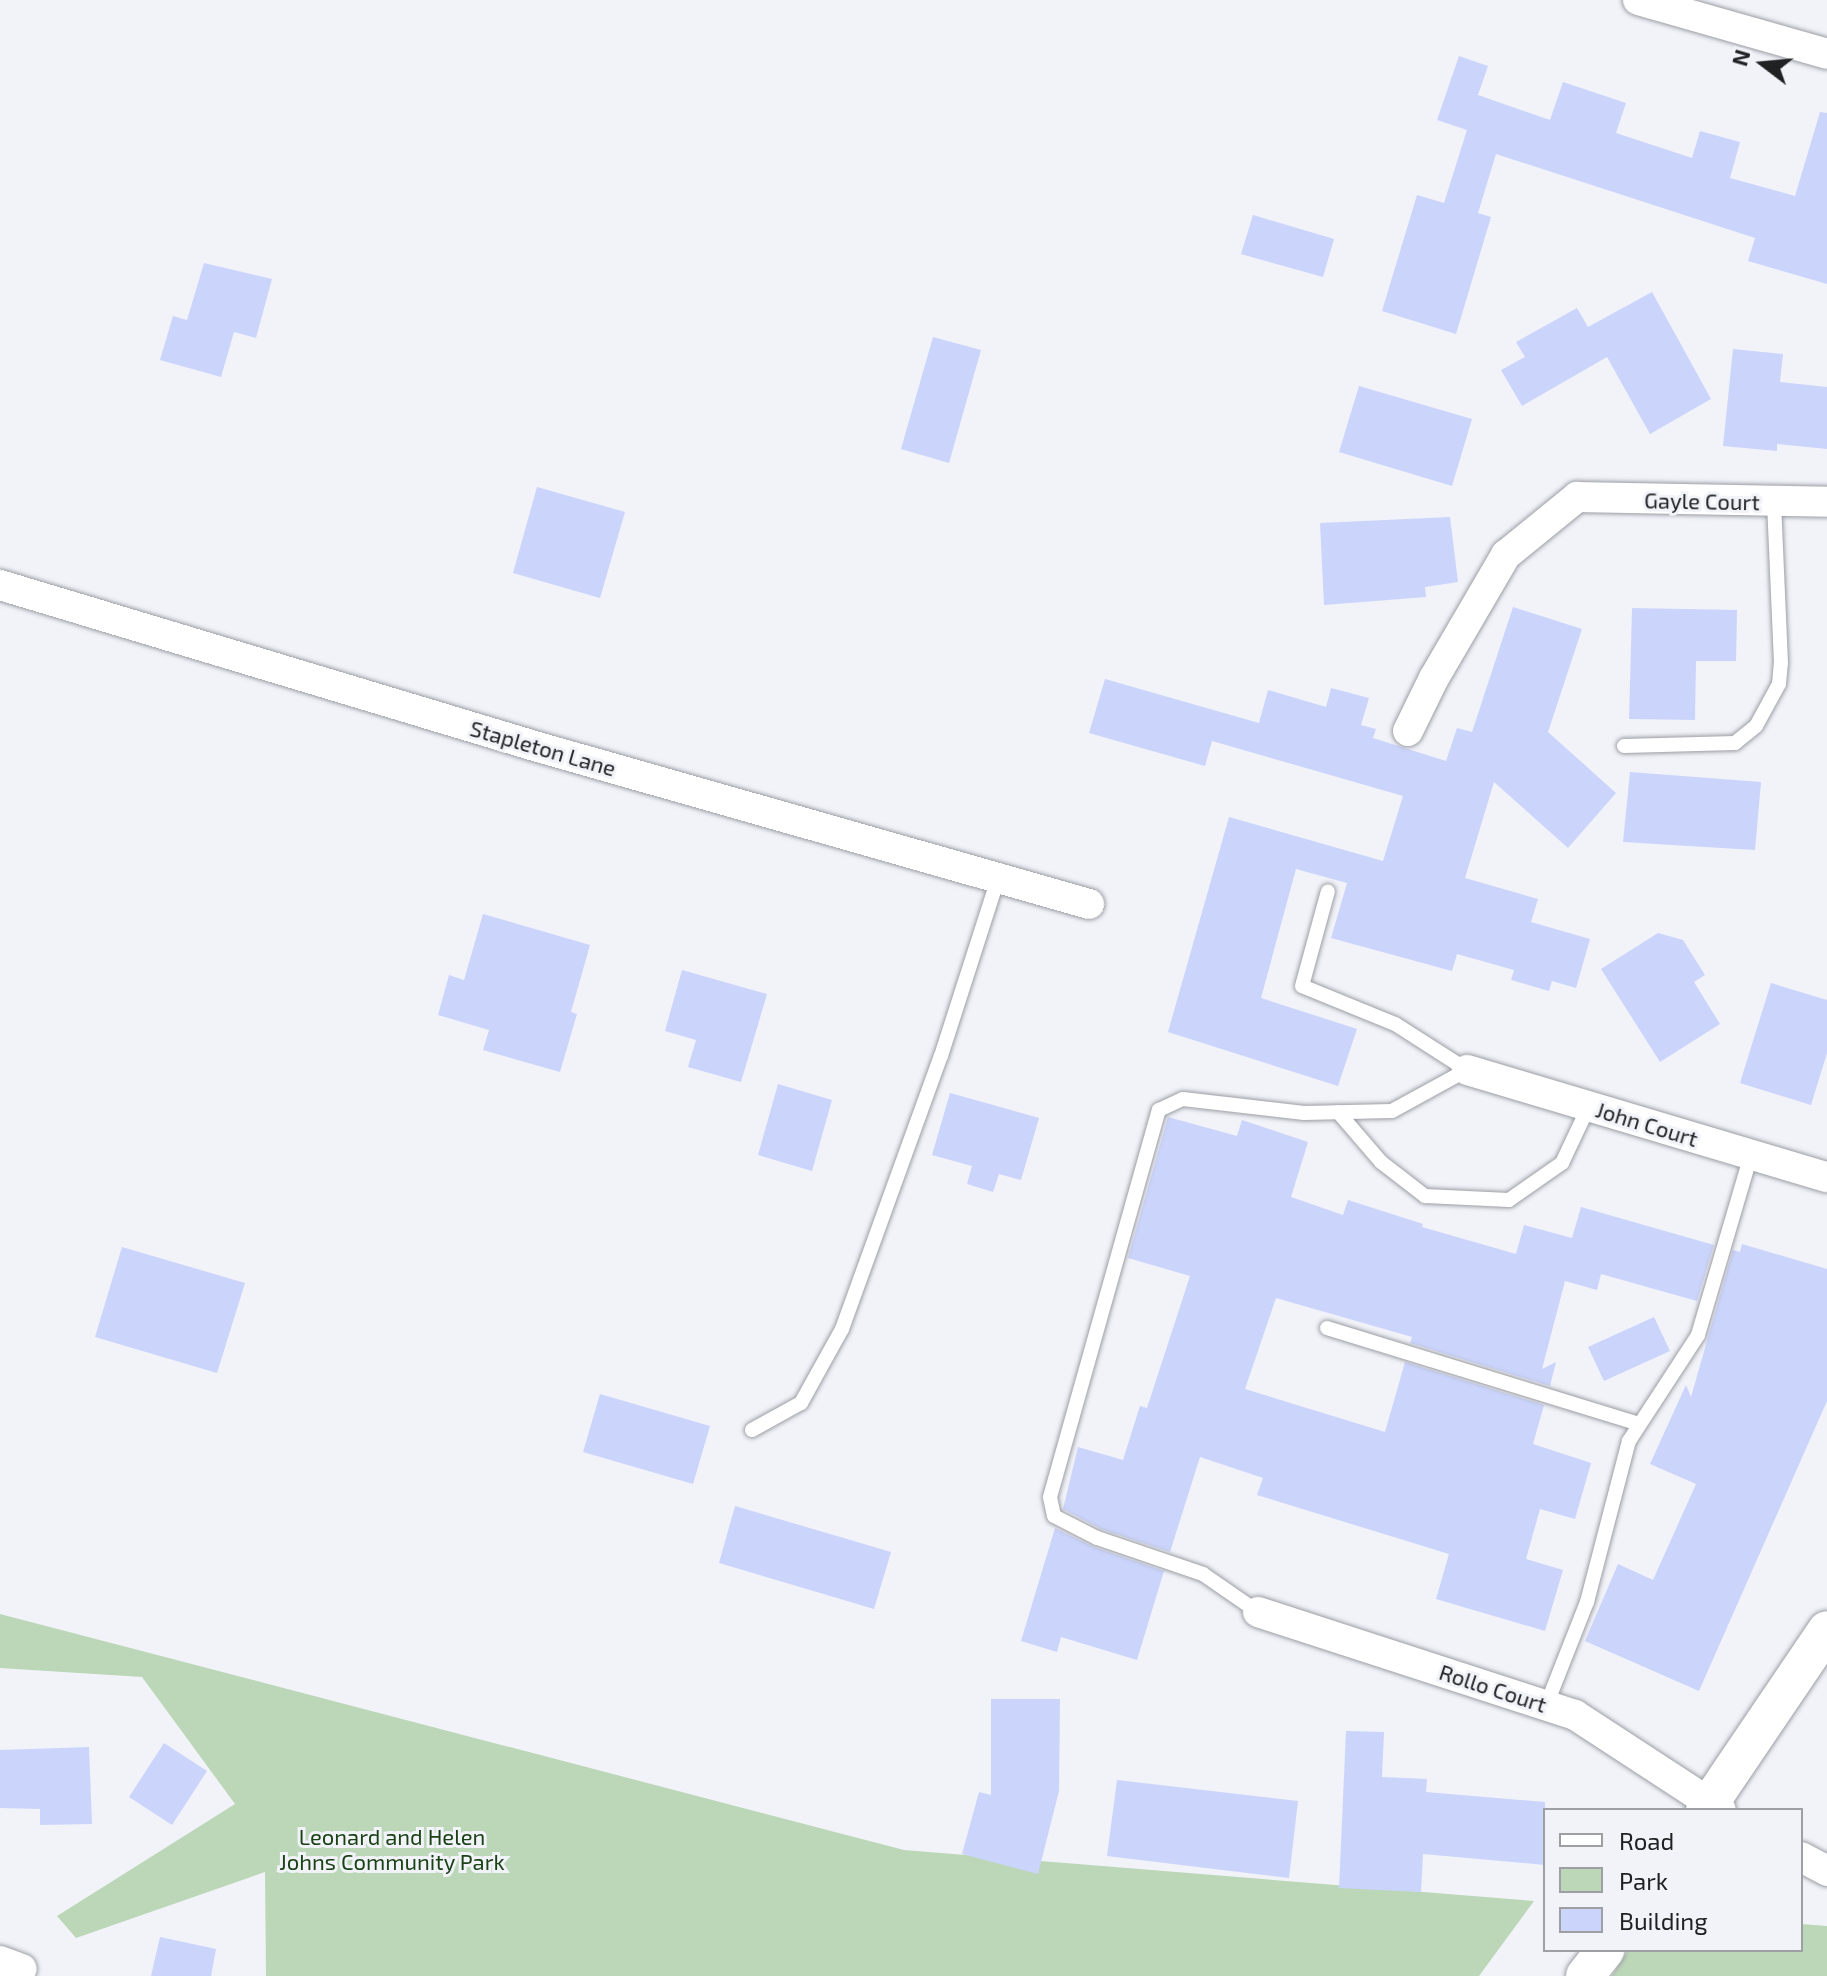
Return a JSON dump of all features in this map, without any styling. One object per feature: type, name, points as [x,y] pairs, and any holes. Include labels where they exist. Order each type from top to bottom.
[{"type":"street","points":[[1638,0],[1827,54]]},
{"type":"street","name":"Gayle Court","points":[[1408,731],[1434,678],[1506,555],[1577,497],[1827,502]]},
{"type":"street","name":"Stapleton Lane","points":[[0,585],[538,747],[1089,904]]},
{"type":"street","name":"John Court","points":[[1467,1070],[1827,1177]]},
{"type":"street","name":"Rollo Court","points":[[1258,1612],[1575,1715],[1712,1808]]},
{"type":"street","points":[[1712,1808],[1827,1630]]},
{"type":"street","points":[[1803,1858],[1827,1871]]},
{"type":"street","points":[[1585,1976],[1603,1952]]},
{"type":"lane","points":[[1624,746],[1735,743],[1756,726],[1779,684],[1781,663],[1774,502]]},
{"type":"lane","points":[[752,1430],[801,1403],[842,1329],[941,1056],[998,878]]},
{"type":"lane","points":[[1258,1612],[1203,1574],[1097,1538],[1054,1516],[1050,1497],[1159,1110],[1183,1099],[1304,1113],[1392,1111],[1467,1070],[1395,1024],[1302,986],[1328,891]]},
{"type":"lane","points":[[1338,1112],[1381,1162],[1425,1196],[1509,1200],[1562,1163],[1589,1106]]},
{"type":"lane","points":[[1546,1706],[1587,1602],[1629,1441],[1687,1357],[1698,1335],[1751,1155]]},
{"type":"lane","points":[[1327,1328],[1639,1424]]},
{"type":"green space","name":"Leonard and Helen Johns Community Park","points":[[0,1614],[904,1850],[1534,1901],[1479,1976],[266,1976],[265,1872],[76,1938],[57,1916],[235,1804],[142,1677],[0,1668]]},
{"type":"green space","points":[[1803,1924],[1827,1926],[1827,1976],[1612,1976],[1627,1952],[1803,1952]]},
{"type":"building","points":[[1459,56],[1488,66],[1478,95],[1550,120],[1563,82],[1626,103],[1616,133],[1692,158],[1700,131],[1740,142],[1730,178],[1795,196],[1820,112],[1827,113],[1827,284],[1748,261],[1755,238],[1496,154],[1478,213],[1491,217],[1456,334],[1382,311],[1417,195],[1444,203],[1467,130],[1437,120]]},
{"type":"building","points":[[1253,215],[1334,239],[1323,277],[1241,254]]},
{"type":"building","points":[[204,263],[272,279],[256,338],[234,332],[221,377],[160,360],[173,316],[187,320]]},
{"type":"building","points":[[1652,292],[1711,399],[1650,434],[1607,357],[1522,406],[1501,370],[1525,357],[1516,342],[1577,308],[1588,327]]},
{"type":"building","points":[[933,337],[981,350],[949,463],[901,449]]},
{"type":"building","points":[[1733,349],[1783,354],[1780,382],[1827,387],[1827,449],[1777,444],[1777,451],[1723,446]]},
{"type":"building","points":[[1359,386],[1472,419],[1452,486],[1339,452]]},
{"type":"building","points":[[537,487],[625,512],[600,598],[513,573]]},
{"type":"building","points":[[1450,517],[1458,582],[1425,587],[1426,597],[1324,605],[1320,523]]},
{"type":"building","points":[[1513,607],[1582,629],[1548,732],[1616,793],[1568,848],[1494,782],[1465,878],[1538,899],[1531,922],[1590,939],[1576,988],[1552,981],[1549,991],[1511,980],[1514,970],[1457,954],[1452,971],[1331,938],[1347,883],[1296,869],[1261,998],[1357,1029],[1338,1086],[1168,1032],[1229,817],[1383,861],[1403,796],[1212,741],[1205,766],[1089,733],[1105,679],[1259,723],[1268,690],[1326,707],[1331,688],[1369,698],[1361,725],[1376,729],[1373,738],[1446,761],[1457,728],[1472,732]]},
{"type":"building","points":[[1632,608],[1737,610],[1736,661],[1696,661],[1695,720],[1629,719]]},
{"type":"building","points":[[1630,772],[1761,782],[1755,850],[1623,842]]},
{"type":"building","points":[[483,914],[590,945],[571,1012],[577,1014],[560,1072],[483,1050],[489,1030],[438,1015],[449,975],[464,980]]},
{"type":"building","points":[[1658,933],[1683,940],[1705,975],[1694,982],[1720,1024],[1660,1062],[1601,969]]},
{"type":"building","points":[[682,970],[767,994],[741,1082],[688,1067],[696,1040],[665,1031]]},
{"type":"building","points":[[1771,983],[1827,1000],[1827,1053],[1811,1105],[1740,1083]]},
{"type":"building","points":[[778,1084],[832,1100],[812,1171],[758,1155]]},
{"type":"building","points":[[950,1093],[1039,1118],[1021,1180],[999,1174],[993,1192],[967,1184],[972,1166],[932,1155]]},
{"type":"building","points":[[1168,1117],[1237,1136],[1242,1120],[1308,1142],[1291,1197],[1343,1215],[1348,1200],[1423,1224],[1422,1227],[1516,1254],[1524,1225],[1572,1238],[1581,1207],[1714,1245],[1697,1301],[1601,1274],[1597,1290],[1565,1281],[1542,1369],[1556,1362],[1550,1386],[1410,1343],[1412,1337],[1276,1298],[1245,1389],[1385,1432],[1405,1362],[1544,1405],[1533,1444],[1591,1463],[1575,1519],[1540,1509],[1526,1559],[1563,1570],[1545,1631],[1436,1599],[1449,1554],[1257,1495],[1263,1478],[1200,1457],[1170,1552],[1101,1529],[1063,1509],[1078,1447],[1123,1460],[1140,1406],[1147,1408],[1190,1276],[1128,1258]]},
{"type":"building","points":[[1742,1244],[1827,1269],[1827,1401],[1699,1691],[1585,1641],[1618,1564],[1653,1580],[1696,1484],[1650,1464],[1686,1385],[1691,1397],[1733,1250],[1740,1252]]},
{"type":"building","points":[[122,1247],[245,1283],[217,1373],[95,1337]]},
{"type":"building","points":[[1654,1317],[1670,1351],[1604,1381],[1588,1347]]},
{"type":"building","points":[[600,1394],[710,1426],[693,1484],[583,1452]]},
{"type":"building","points":[[735,1506],[891,1552],[874,1609],[719,1563]]},
{"type":"building","points":[[1055,1528],[1094,1547],[1164,1571],[1137,1660],[1061,1637],[1057,1652],[1021,1641]]},
{"type":"building","points":[[991,1699],[1060,1699],[1059,1791],[1038,1874],[962,1854],[979,1792],[991,1795]]},
{"type":"building","points":[[1346,1731],[1384,1732],[1382,1777],[1427,1779],[1426,1792],[1545,1802],[1543,1865],[1423,1854],[1421,1892],[1339,1888]]},
{"type":"building","points":[[164,1743],[207,1771],[172,1825],[129,1797]]},
{"type":"building","points":[[89,1747],[92,1824],[40,1825],[40,1809],[0,1808],[0,1750]]},
{"type":"building","points":[[1117,1780],[1298,1801],[1289,1878],[1107,1856]]},
{"type":"building","points":[[160,1937],[216,1949],[211,1976],[151,1976]]}]
